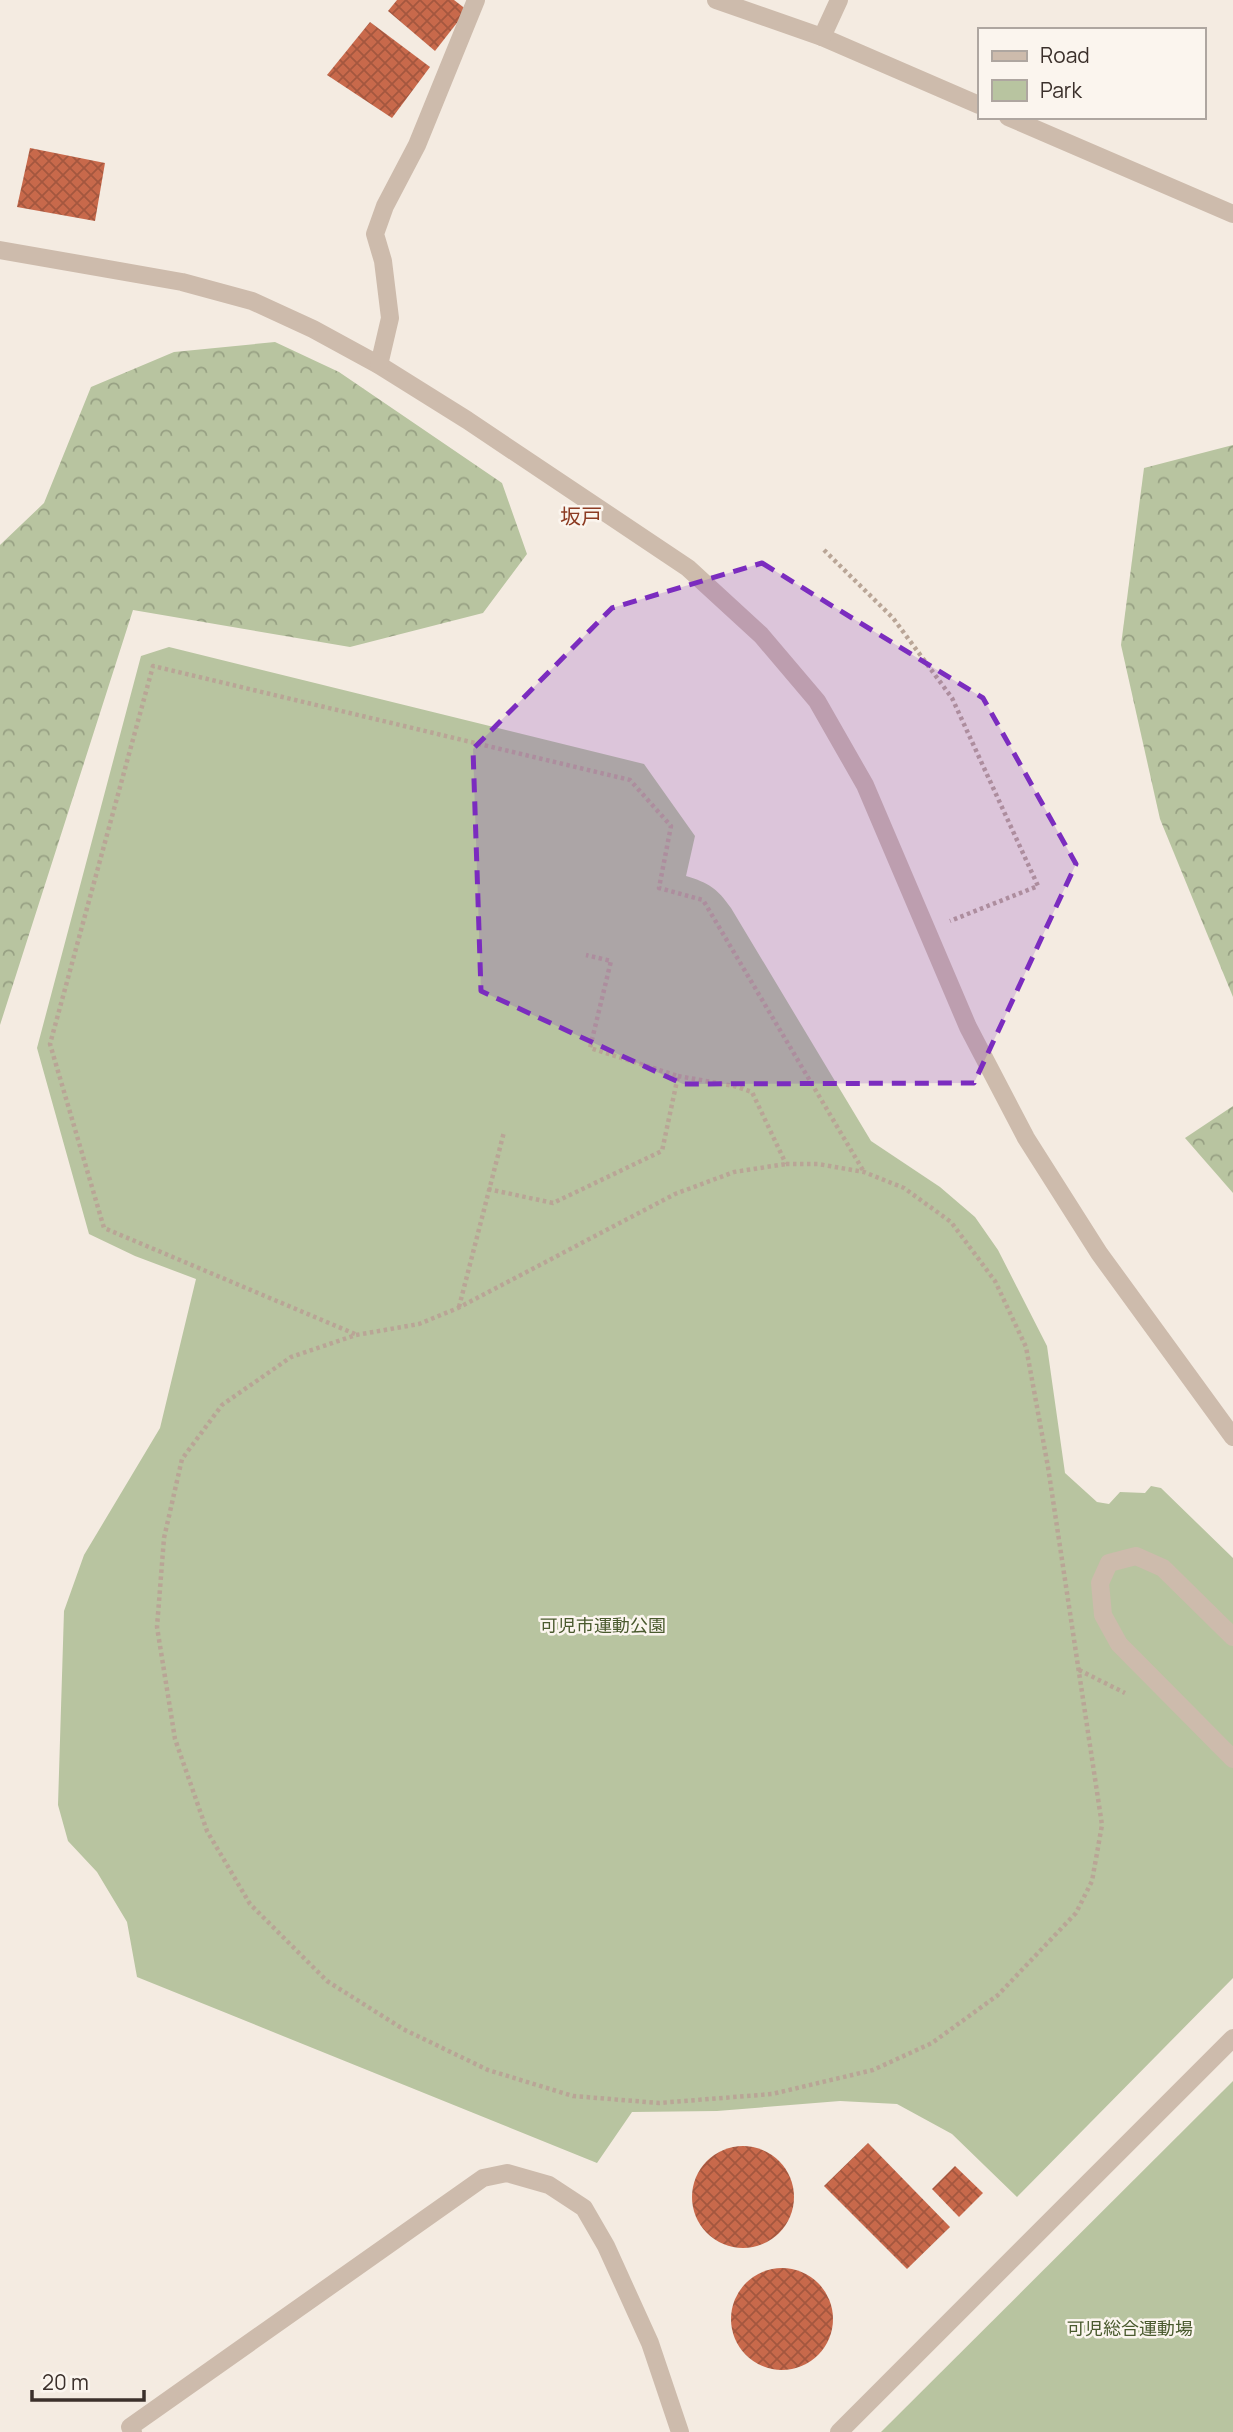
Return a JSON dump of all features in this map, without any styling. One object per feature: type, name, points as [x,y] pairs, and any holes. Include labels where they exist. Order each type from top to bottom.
[{"type":"street","points":[[379,365],[390,318],[383,261],[375,233],[385,206],[417,145],[476,0]]},
{"type":"street","points":[[716,0],[822,37],[978,105]]},
{"type":"street","points":[[822,37],[839,0]]},
{"type":"street","points":[[1013,119],[1233,214]]},
{"type":"street","points":[[0,250],[182,282],[252,301],[313,329],[379,365],[478,427],[688,568],[761,635],[817,701],[865,785],[968,1027],[1026,1138],[1099,1253],[1233,1437]]},
{"type":"street","points":[[1233,1637],[1163,1568],[1136,1556],[1109,1563],[1100,1583],[1103,1615],[1119,1644],[1233,1759]]},
{"type":"street","points":[[839,2432],[1233,2038]]},
{"type":"street","points":[[128,2430],[482,2178],[507,2174],[549,2185],[584,2208],[606,2246],[650,2343],[680,2432]]},
{"type":"path","points":[[824,550],[892,618],[952,698],[1038,886],[927,930]]},
{"type":"path","points":[[356,1335],[104,1228],[50,1044],[153,666],[630,780],[671,826],[659,888],[703,900],[864,1172]]},
{"type":"path","points":[[586,955],[611,961],[590,1048],[678,1076],[752,1092],[786,1164]]},
{"type":"path","points":[[488,1189],[553,1203],[662,1151],[678,1076]]},
{"type":"path","points":[[458,1308],[503,1132]]},
{"type":"path","points":[[786,1164],[818,1164],[864,1172],[904,1188],[951,1222],[995,1281],[1026,1347],[1048,1467],[1102,1825],[1092,1881],[1076,1913],[998,1995],[932,2043],[873,2070],[772,2094],[659,2103],[573,2096],[488,2070],[403,2029],[327,1981],[250,1904],[207,1831],[175,1739],[157,1628],[164,1538],[182,1459],[222,1405],[291,1357],[356,1335],[419,1324],[458,1308],[674,1194],[734,1172],[786,1164]]},
{"type":"highlighted area","points":[[762,563],[983,698],[1076,864],[974,1083],[683,1084],[481,991],[473,749],[612,608]]},
{"type":"green space","points":[[275,342],[339,372],[502,483],[527,554],[483,613],[350,647],[133,610],[0,1025],[0,545],[44,503],[91,387],[174,352]]},
{"type":"green space","points":[[1233,445],[1233,997],[1160,819],[1121,645],[1144,468]]},
{"type":"green space","name":"可児市運動公園","points":[[169,647],[644,764],[695,836],[686,876],[712,887],[731,908],[871,1141],[940,1187],[975,1217],[998,1250],[1047,1346],[1065,1473],[1097,1502],[1109,1504],[1120,1492],[1145,1493],[1151,1486],[1161,1488],[1233,1558],[1233,1978],[1017,2197],[952,2134],[897,2104],[840,2101],[717,2111],[632,2112],[597,2163],[137,1977],[127,1922],[97,1872],[68,1841],[58,1805],[64,1611],[84,1555],[160,1428],[196,1279],[135,1256],[89,1234],[37,1048],[141,656]]},
{"type":"green space","points":[[1233,1106],[1233,1193],[1185,1138]]},
{"type":"green space","name":"可児総合運動場","points":[[1233,2081],[1233,2432],[881,2432]]},
{"type":"building","points":[[397,0],[454,0],[467,10],[435,51],[388,11]]},
{"type":"building","points":[[370,22],[430,67],[392,118],[327,75]]},
{"type":"building","points":[[30,148],[105,163],[95,221],[17,207]]},
{"type":"building","points":[[868,2143],[950,2227],[907,2269],[824,2186]]},
{"type":"building","points":[[743,2146],[763,2150],[779,2161],[790,2177],[794,2197],[790,2217],[779,2233],[763,2244],[743,2248],[723,2244],[707,2233],[696,2217],[692,2197],[696,2177],[707,2161],[723,2150]]},
{"type":"building","points":[[955,2166],[983,2193],[959,2217],[932,2189]]},
{"type":"building","points":[[782,2268],[811,2276],[825,2290],[833,2319],[825,2348],[811,2362],[782,2370],[753,2362],[739,2348],[731,2319],[739,2290],[753,2276]]},
{"type":"district","name":"坂戸","points":[[581,517]]}]
